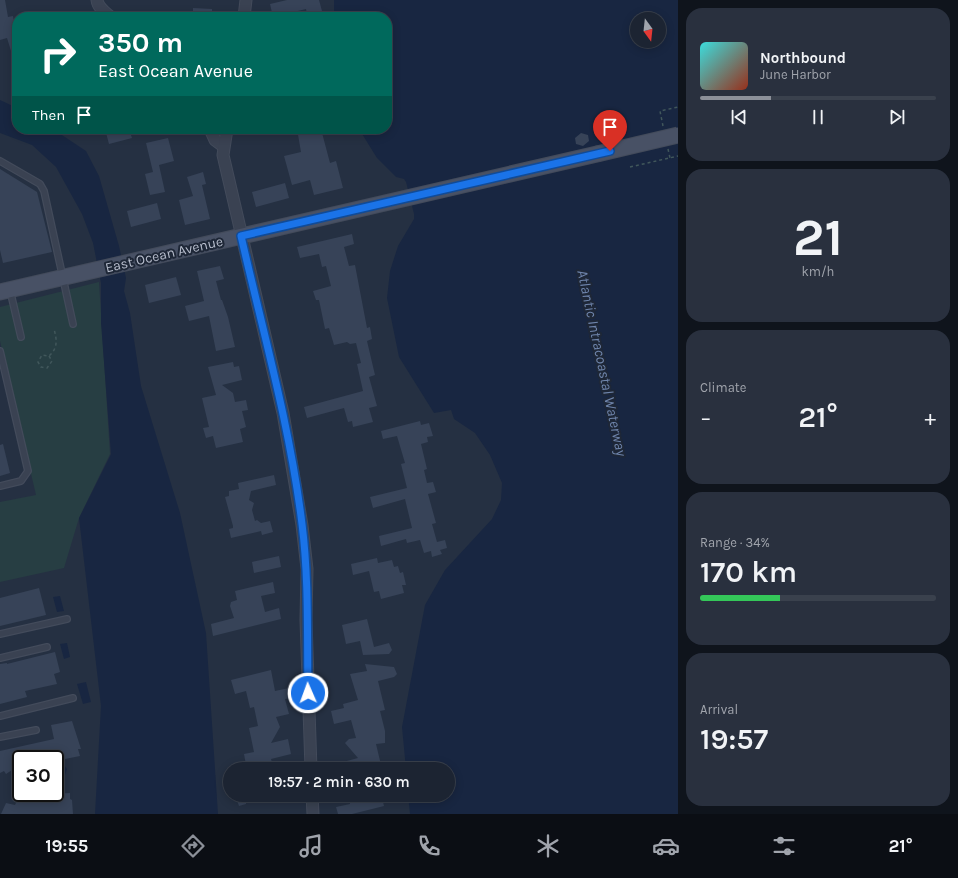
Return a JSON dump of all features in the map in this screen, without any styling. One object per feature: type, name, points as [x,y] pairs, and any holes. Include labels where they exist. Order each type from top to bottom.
[{"type":"main road","name":"East Ocean Avenue","points":[[5,291],[678,135]]},
{"type":"street","points":[[245,12],[246,0]]},
{"type":"street","points":[[95,1],[106,12]]},
{"type":"street","points":[[213,134],[216,140],[223,146]]},
{"type":"street","points":[[226,134],[222,155],[283,413],[302,524],[307,570],[306,620],[311,762]]},
{"type":"street","points":[[312,802],[313,814]]},
{"type":"lane","points":[[0,161],[40,184],[44,191],[73,324]]},
{"type":"lane","points":[[5,291],[21,337]]},
{"type":"lane","points":[[0,351],[28,471],[21,481],[0,486]]},
{"type":"lane","points":[[0,634],[67,619]]},
{"type":"lane","points":[[0,658],[47,647]]},
{"type":"lane","points":[[0,716],[72,698]]},
{"type":"lane","points":[[0,737],[36,730]]},
{"type":"path","points":[[630,167],[678,156]]},
{"type":"path","points":[[49,356],[56,344],[54,329]]},
{"type":"path","points":[[42,355],[49,356],[52,361],[51,365],[47,368],[41,367],[38,362],[39,358],[42,355]]},
{"type":"green space","points":[[99,282],[110,454],[79,518],[64,568],[0,582],[0,502],[36,495],[0,341],[0,307]]},
{"type":"water","name":"Atlantic Intracoastal Waterway","points":[[334,0],[678,0],[678,814],[410,814],[409,802],[455,802],[455,762],[405,762],[402,727],[425,605],[445,570],[492,519],[501,500],[502,483],[490,455],[475,433],[454,419],[451,410],[434,413],[399,357],[387,298],[390,271],[398,246],[414,219],[414,214],[406,182],[404,179],[396,177],[377,158],[362,134],[392,134],[392,12],[334,12]]},
{"type":"water","points":[[0,100],[12,106],[12,134],[60,134],[86,151],[99,176],[119,246],[126,278],[124,291],[130,313],[141,386],[180,513],[206,633],[218,814],[95,814],[101,706],[79,518],[111,454],[101,323],[101,283],[93,243],[82,214],[56,167],[32,145],[0,133]]},
{"type":"water","points":[[60,596],[64,611],[57,612],[53,597]]},
{"type":"water","points":[[67,643],[70,657],[64,659],[60,644]]},
{"type":"water","points":[[86,682],[91,702],[83,704],[77,684]]},
{"type":"water","points":[[64,765],[67,769],[64,778]]},
{"type":"building","points":[[0,0],[5,0],[8,17],[12,16],[12,54],[7,38],[0,40]]},
{"type":"building","points":[[287,0],[319,0],[322,11],[307,12],[306,9],[294,12],[272,12],[270,4]]},
{"type":"building","points":[[193,8],[212,9],[212,12],[193,12]]},
{"type":"building","points":[[581,133],[588,135],[589,141],[583,146],[576,144],[575,138]]},
{"type":"building","points":[[106,134],[131,134],[132,138],[109,144]]},
{"type":"building","points":[[298,134],[322,134],[330,163],[336,161],[343,188],[314,195],[310,180],[292,185],[284,156],[301,152]]},
{"type":"building","points":[[168,138],[174,161],[159,165],[165,192],[150,195],[145,174],[153,172],[146,143]]},
{"type":"building","points":[[0,169],[37,192],[52,252],[3,263],[0,250]]},
{"type":"building","points":[[203,172],[206,184],[202,185],[210,219],[185,225],[179,200],[193,196],[187,177]]},
{"type":"building","points":[[285,183],[289,198],[256,207],[252,192]]},
{"type":"building","points":[[157,203],[161,219],[131,227],[127,211]]},
{"type":"building","points":[[352,234],[354,244],[344,247],[349,266],[355,265],[367,328],[370,327],[372,339],[367,341],[375,375],[369,377],[377,406],[369,408],[373,422],[353,427],[352,421],[348,422],[344,408],[307,418],[304,407],[363,391],[357,364],[361,363],[356,343],[350,344],[347,342],[334,345],[329,328],[325,329],[319,300],[316,300],[313,291],[331,286],[326,266],[322,267],[319,254],[300,258],[297,247]]},
{"type":"building","points":[[220,266],[224,279],[216,281],[221,300],[228,317],[235,347],[216,351],[209,316],[189,321],[185,306],[204,301],[197,271]]},
{"type":"building","points":[[176,277],[181,295],[149,303],[145,285]]},
{"type":"building","points":[[233,362],[234,367],[239,366],[242,380],[222,385],[233,393],[235,402],[246,400],[248,410],[242,411],[246,427],[240,429],[243,442],[216,448],[213,436],[206,438],[203,428],[209,427],[202,398],[216,395],[208,367]]},
{"type":"building","points":[[420,421],[421,425],[429,423],[433,436],[427,437],[428,442],[421,444],[427,469],[424,470],[427,483],[433,482],[436,492],[428,494],[436,523],[432,524],[437,542],[445,540],[447,548],[440,550],[442,554],[432,557],[431,551],[424,553],[420,540],[407,543],[406,539],[381,546],[379,536],[412,528],[405,499],[373,508],[370,497],[407,488],[401,464],[405,463],[397,436],[383,439],[381,431]]},
{"type":"building","points":[[3,444],[10,473],[0,476],[0,445]]},
{"type":"building","points":[[274,475],[276,485],[251,491],[249,500],[254,503],[252,510],[255,521],[257,520],[261,523],[270,521],[273,532],[262,535],[261,531],[231,538],[229,529],[233,528],[233,526],[225,497],[229,496],[229,491],[239,489],[238,483]]},
{"type":"building","points":[[279,556],[281,567],[254,573],[252,562]]},
{"type":"building","points":[[377,558],[378,563],[392,560],[394,567],[398,566],[400,573],[403,572],[406,585],[402,585],[404,593],[381,599],[379,591],[374,592],[369,571],[353,575],[351,564]]},
{"type":"building","points":[[273,582],[275,593],[261,596],[265,612],[279,608],[281,619],[213,636],[211,624],[234,618],[230,606],[231,602],[237,600],[235,591]]},
{"type":"building","points":[[39,588],[46,615],[0,626],[0,598]]},
{"type":"building","points":[[367,619],[374,647],[389,643],[392,650],[389,654],[363,655],[360,641],[346,644],[342,625]]},
{"type":"building","points":[[55,652],[60,672],[54,674],[57,684],[25,691],[27,697],[0,704],[0,664],[7,664]]},
{"type":"building","points":[[365,664],[394,667],[397,674],[394,677],[378,681],[385,710],[380,711],[385,731],[385,743],[376,744],[380,762],[343,762],[358,758],[345,743],[349,739],[356,738],[351,720],[334,724],[331,711],[344,708],[343,704],[358,700],[350,674],[367,671]]},
{"type":"building","points":[[271,670],[275,691],[289,688],[291,698],[285,699],[289,714],[276,717],[280,727],[271,743],[288,739],[291,754],[271,759],[272,762],[245,762],[244,754],[254,752],[249,728],[258,726],[254,707],[250,708],[246,691],[235,694],[231,680]]},
{"type":"building","points":[[72,721],[81,749],[78,749],[80,756],[64,759],[64,750],[12,750],[12,770],[6,774],[4,771],[0,773],[0,751],[54,739],[51,725]]},
{"type":"building","points":[[64,793],[70,793],[73,814],[1,814],[6,803],[15,805],[16,802],[64,802]]},
{"type":"building","points":[[238,802],[246,802],[246,804],[239,806]]},
{"type":"building","points":[[350,802],[383,802],[384,806],[352,814],[338,814],[336,807],[350,804]]},
{"type":"route","points":[[308,693],[306,620],[307,570],[296,480],[283,413],[262,331],[241,236],[610,151]]}]
